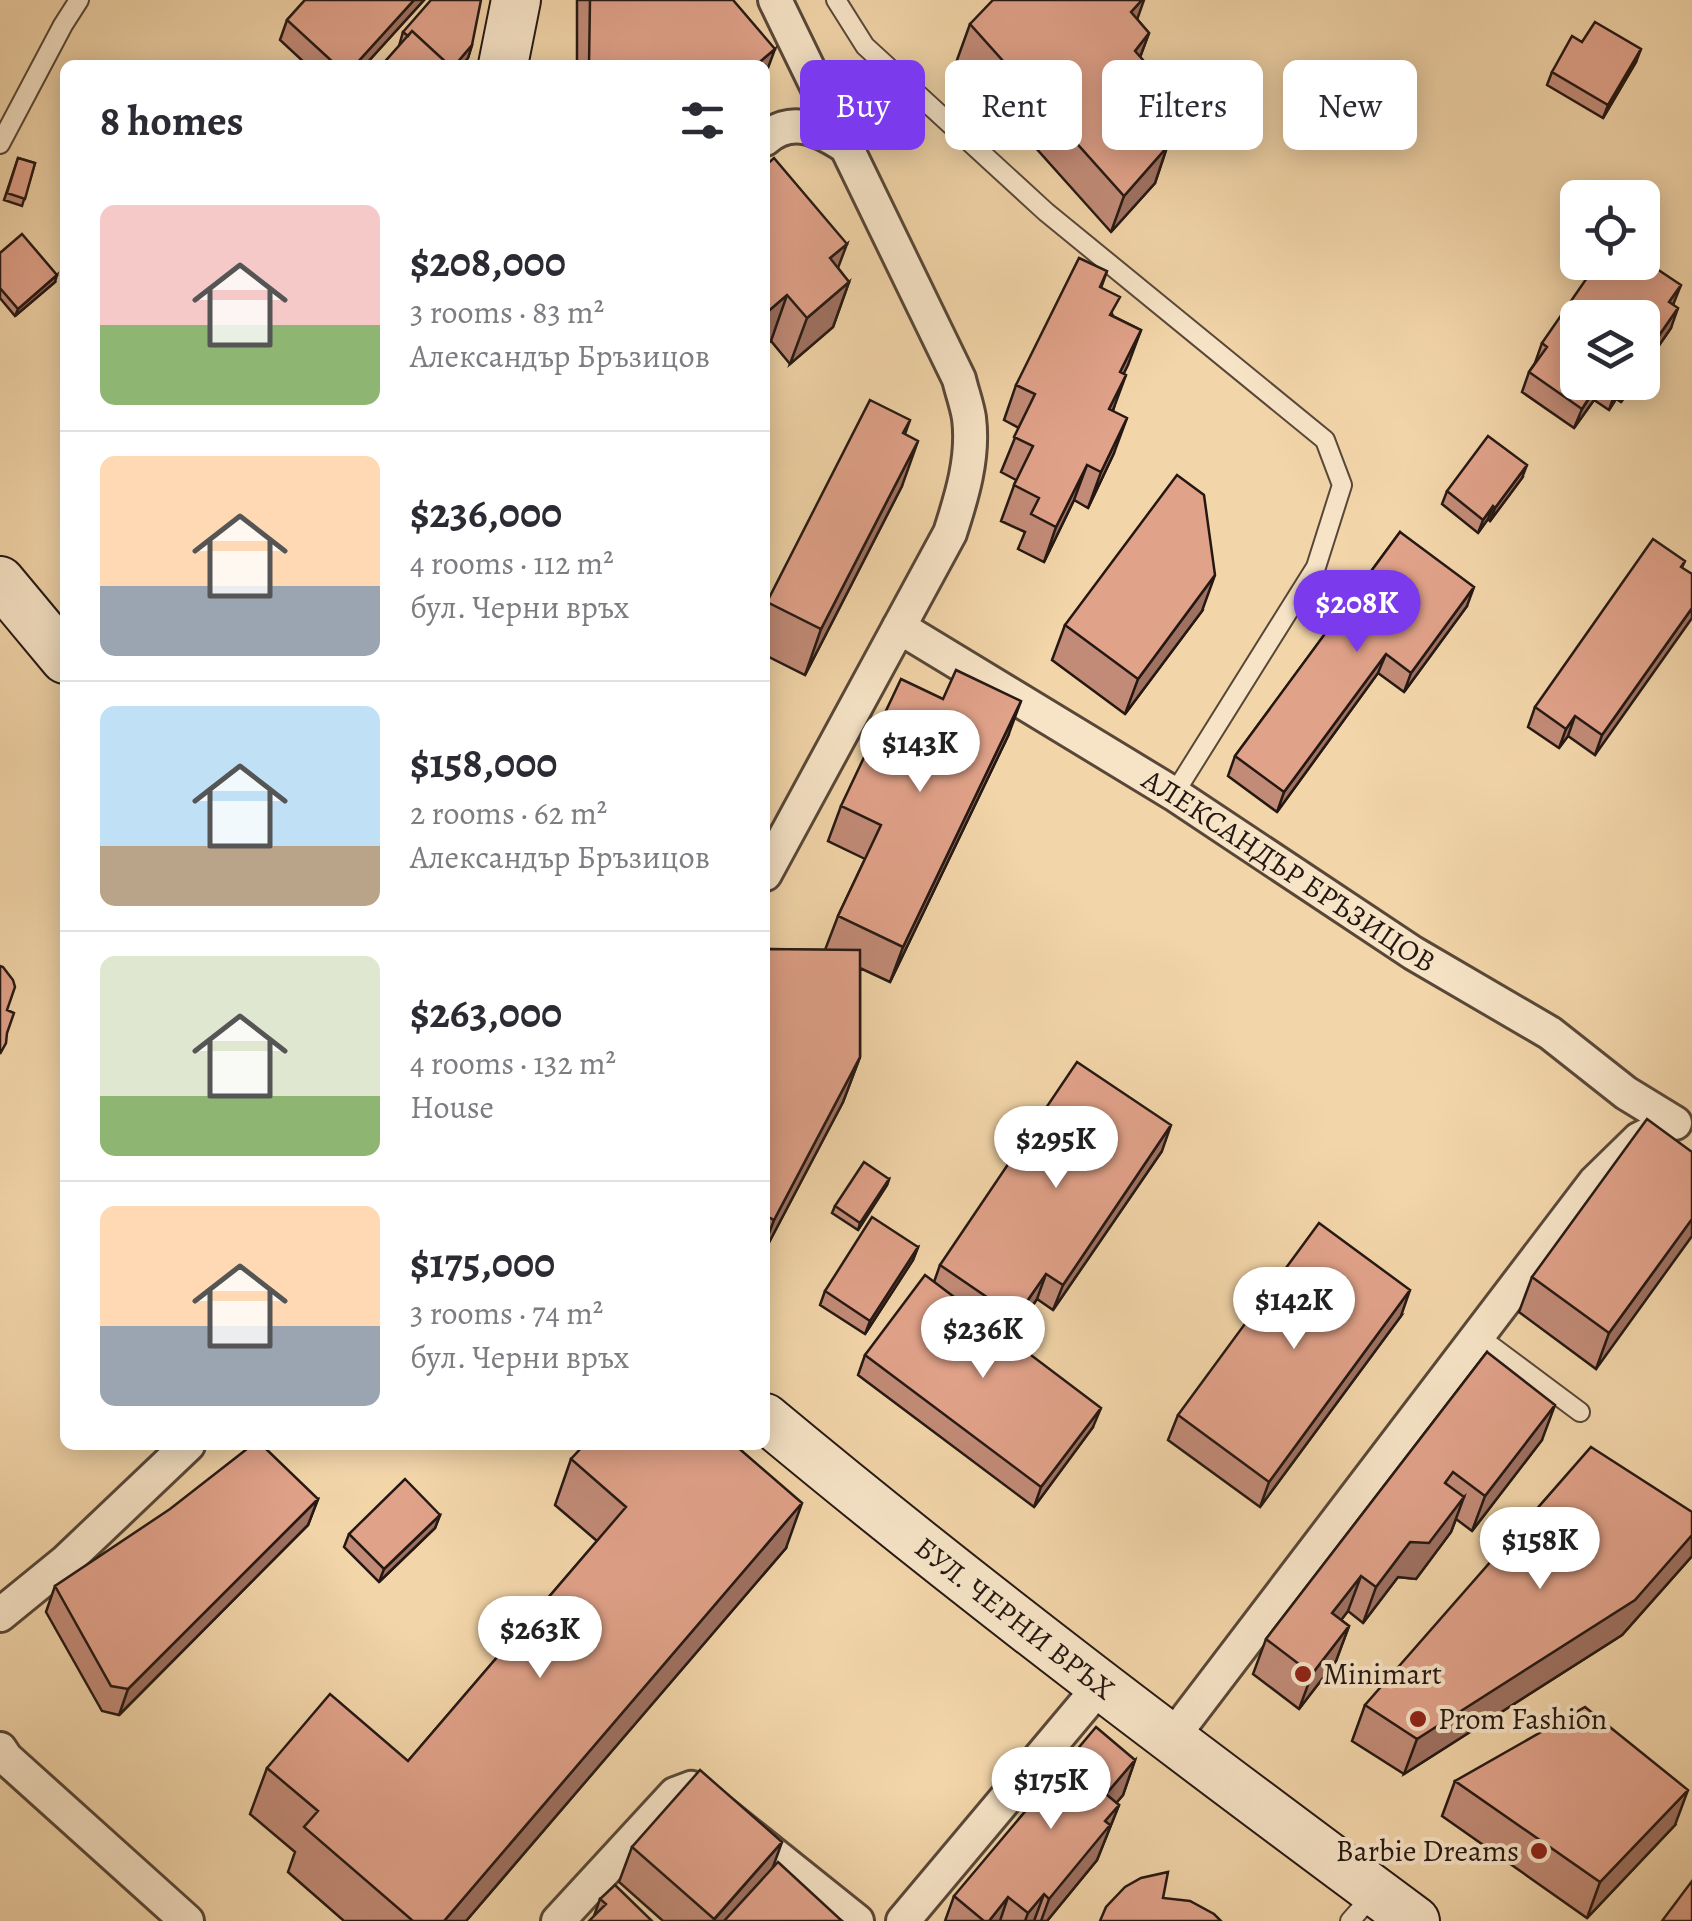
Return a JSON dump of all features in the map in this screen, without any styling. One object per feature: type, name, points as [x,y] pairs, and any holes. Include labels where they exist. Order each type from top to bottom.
[{"type":"main road","points":[[504,60],[516,0]]},
{"type":"main road","points":[[0,581],[60,653]]},
{"type":"main road","name":"БУЛ. ЧЕРНИ ВРЪХ","points":[[770,1422],[894,1525],[1171,1739],[1363,1906],[1416,1921]]},
{"type":"street","points":[[775,0],[805,60]]},
{"type":"street","points":[[770,135],[800,126]]},
{"type":"street","points":[[770,865],[950,533],[970,454],[969,417],[959,379],[849,150]]},
{"type":"street","name":"АЛЕКСАНДЪР БРЪЗИЦОВ","points":[[899,627],[1174,794],[1413,952],[1550,1033],[1626,1093],[1684,1124]]},
{"type":"street","name":"АЛЕКСАНДЪР БРЪЗИЦОВ","points":[[1171,1739],[1596,1182],[1639,1139],[1684,1124]]},
{"type":"street","points":[[0,1615],[65,1562],[183,1450]]},
{"type":"street","points":[[903,1921],[1101,1685]]},
{"type":"street","points":[[0,1750],[187,1921]]},
{"type":"street","points":[[558,1921],[675,1794],[691,1788],[857,1921]]},
{"type":"lane","points":[[0,144],[79,0]]},
{"type":"lane","points":[[836,0],[866,46],[1046,212],[1325,440],[1342,485],[1316,567],[1174,794]]},
{"type":"lane","points":[[1478,1336],[1580,1412]]},
{"type":"building","points":[[305,0],[414,0],[360,60],[331,60],[287,20]]},
{"type":"building","points":[[431,0],[481,0],[472,45],[459,60],[444,60],[412,31],[408,36],[403,32]]},
{"type":"building","points":[[590,0],[733,0],[775,49],[762,60],[589,60]]},
{"type":"building","points":[[993,0],[1142,0],[1131,12],[1149,33],[1135,51],[1143,60],[1102,60],[1102,150],[1164,150],[1124,196],[1082,149],[1082,60],[1002,60],[970,24]]},
{"type":"building","points":[[1595,22],[1641,49],[1608,105],[1552,72],[1572,36],[1582,42]]},
{"type":"building","points":[[412,31],[444,60],[386,60]]},
{"type":"building","points":[[18,158],[35,163],[25,199],[7,193]]},
{"type":"building","points":[[774,158],[847,244],[830,258],[849,282],[807,318],[787,295],[770,310],[770,162]]},
{"type":"building","points":[[22,234],[57,275],[18,309],[0,288],[0,253]]},
{"type":"building","points":[[1079,258],[1107,271],[1100,287],[1120,297],[1110,315],[1141,330],[1120,372],[1126,375],[1109,409],[1127,418],[1101,472],[1087,465],[1056,527],[1031,514],[1039,498],[1014,485],[1033,446],[1014,437],[1035,394],[1016,385]]},
{"type":"building","points":[[1660,271],[1681,285],[1669,302],[1678,308],[1660,334],[1660,300],[1572,300],[1585,280],[1660,280]]},
{"type":"building","points":[[1560,317],[1560,394],[1529,372],[1547,347],[1542,343]]},
{"type":"building","points":[[870,400],[910,420],[903,433],[918,441],[821,629],[770,604],[770,596]]},
{"type":"building","points":[[1569,400],[1588,400],[1582,409]]},
{"type":"building","points":[[1488,436],[1527,465],[1483,520],[1447,491]]},
{"type":"building","points":[[1177,475],[1204,495],[1215,575],[1138,679],[1065,625]]},
{"type":"building","points":[[1400,532],[1474,587],[1411,673],[1386,654],[1284,792],[1235,756]]},
{"type":"building","points":[[1653,539],[1685,561],[1681,567],[1692,574],[1692,608],[1602,735],[1575,716],[1566,729],[1535,707]]},
{"type":"building","points":[[956,670],[1021,701],[903,947],[838,916],[881,825],[841,806],[901,679],[943,699]]},
{"type":"building","points":[[770,949],[860,950],[860,1057],[774,1220],[770,1218]]},
{"type":"building","points":[[0,966],[15,987],[7,1010],[14,1013],[0,1054]]},
{"type":"building","points":[[1077,1062],[1171,1125],[1063,1285],[1046,1274],[1016,1317],[940,1265]]},
{"type":"building","points":[[1647,1119],[1692,1152],[1692,1219],[1609,1333],[1532,1277]]},
{"type":"building","points":[[864,1162],[889,1179],[860,1223],[835,1206]]},
{"type":"building","points":[[872,1217],[918,1247],[870,1321],[825,1291]]},
{"type":"building","points":[[1319,1223],[1410,1290],[1269,1482],[1178,1415]]},
{"type":"building","points":[[925,1275],[1101,1408],[1041,1487],[865,1355]]},
{"type":"building","points":[[1487,1352],[1555,1405],[1485,1496],[1453,1472],[1445,1483],[1464,1497],[1429,1543],[1410,1542],[1376,1587],[1361,1576],[1332,1613],[1349,1626],[1312,1674],[1266,1639]]},
{"type":"building","points":[[1591,1447],[1692,1512],[1692,1535],[1635,1600],[1417,1739],[1365,1705]]},
{"type":"building","points":[[246,1450],[267,1450],[318,1499],[128,1689],[111,1686],[55,1586],[170,1509]]},
{"type":"building","points":[[579,1450],[741,1450],[802,1503],[444,1921],[413,1921],[304,1827],[318,1811],[267,1768],[330,1694],[408,1761],[626,1507],[571,1459]]},
{"type":"building","points":[[405,1479],[440,1515],[384,1569],[349,1534]]},
{"type":"building","points":[[1585,1707],[1688,1790],[1600,1882],[1455,1781]]},
{"type":"building","points":[[1096,1727],[1135,1760],[1106,1794],[1119,1805],[1105,1821],[1110,1825],[1049,1899],[1044,1894],[1028,1913],[1008,1897],[989,1921],[984,1921],[954,1896]]},
{"type":"building","points":[[700,1770],[782,1842],[714,1919],[632,1847]]},
{"type":"building","points":[[778,1862],[842,1921],[724,1921]]},
{"type":"building","points":[[1168,1872],[1163,1898],[1190,1901],[1221,1921],[1100,1921],[1106,1907],[1125,1887],[1141,1878]]},
{"type":"building","points":[[1692,1881],[1692,1921],[1662,1921]]},
{"type":"building","points":[[615,1885],[652,1921],[589,1921],[606,1904],[600,1899]]},
{"type":"place","name":"Minimart","points":[[1303,1674]]},
{"type":"place","name":"Prom Fashion","points":[[1418,1719]]},
{"type":"place","name":"Barbie Dreams","points":[[1539,1851]]}]
